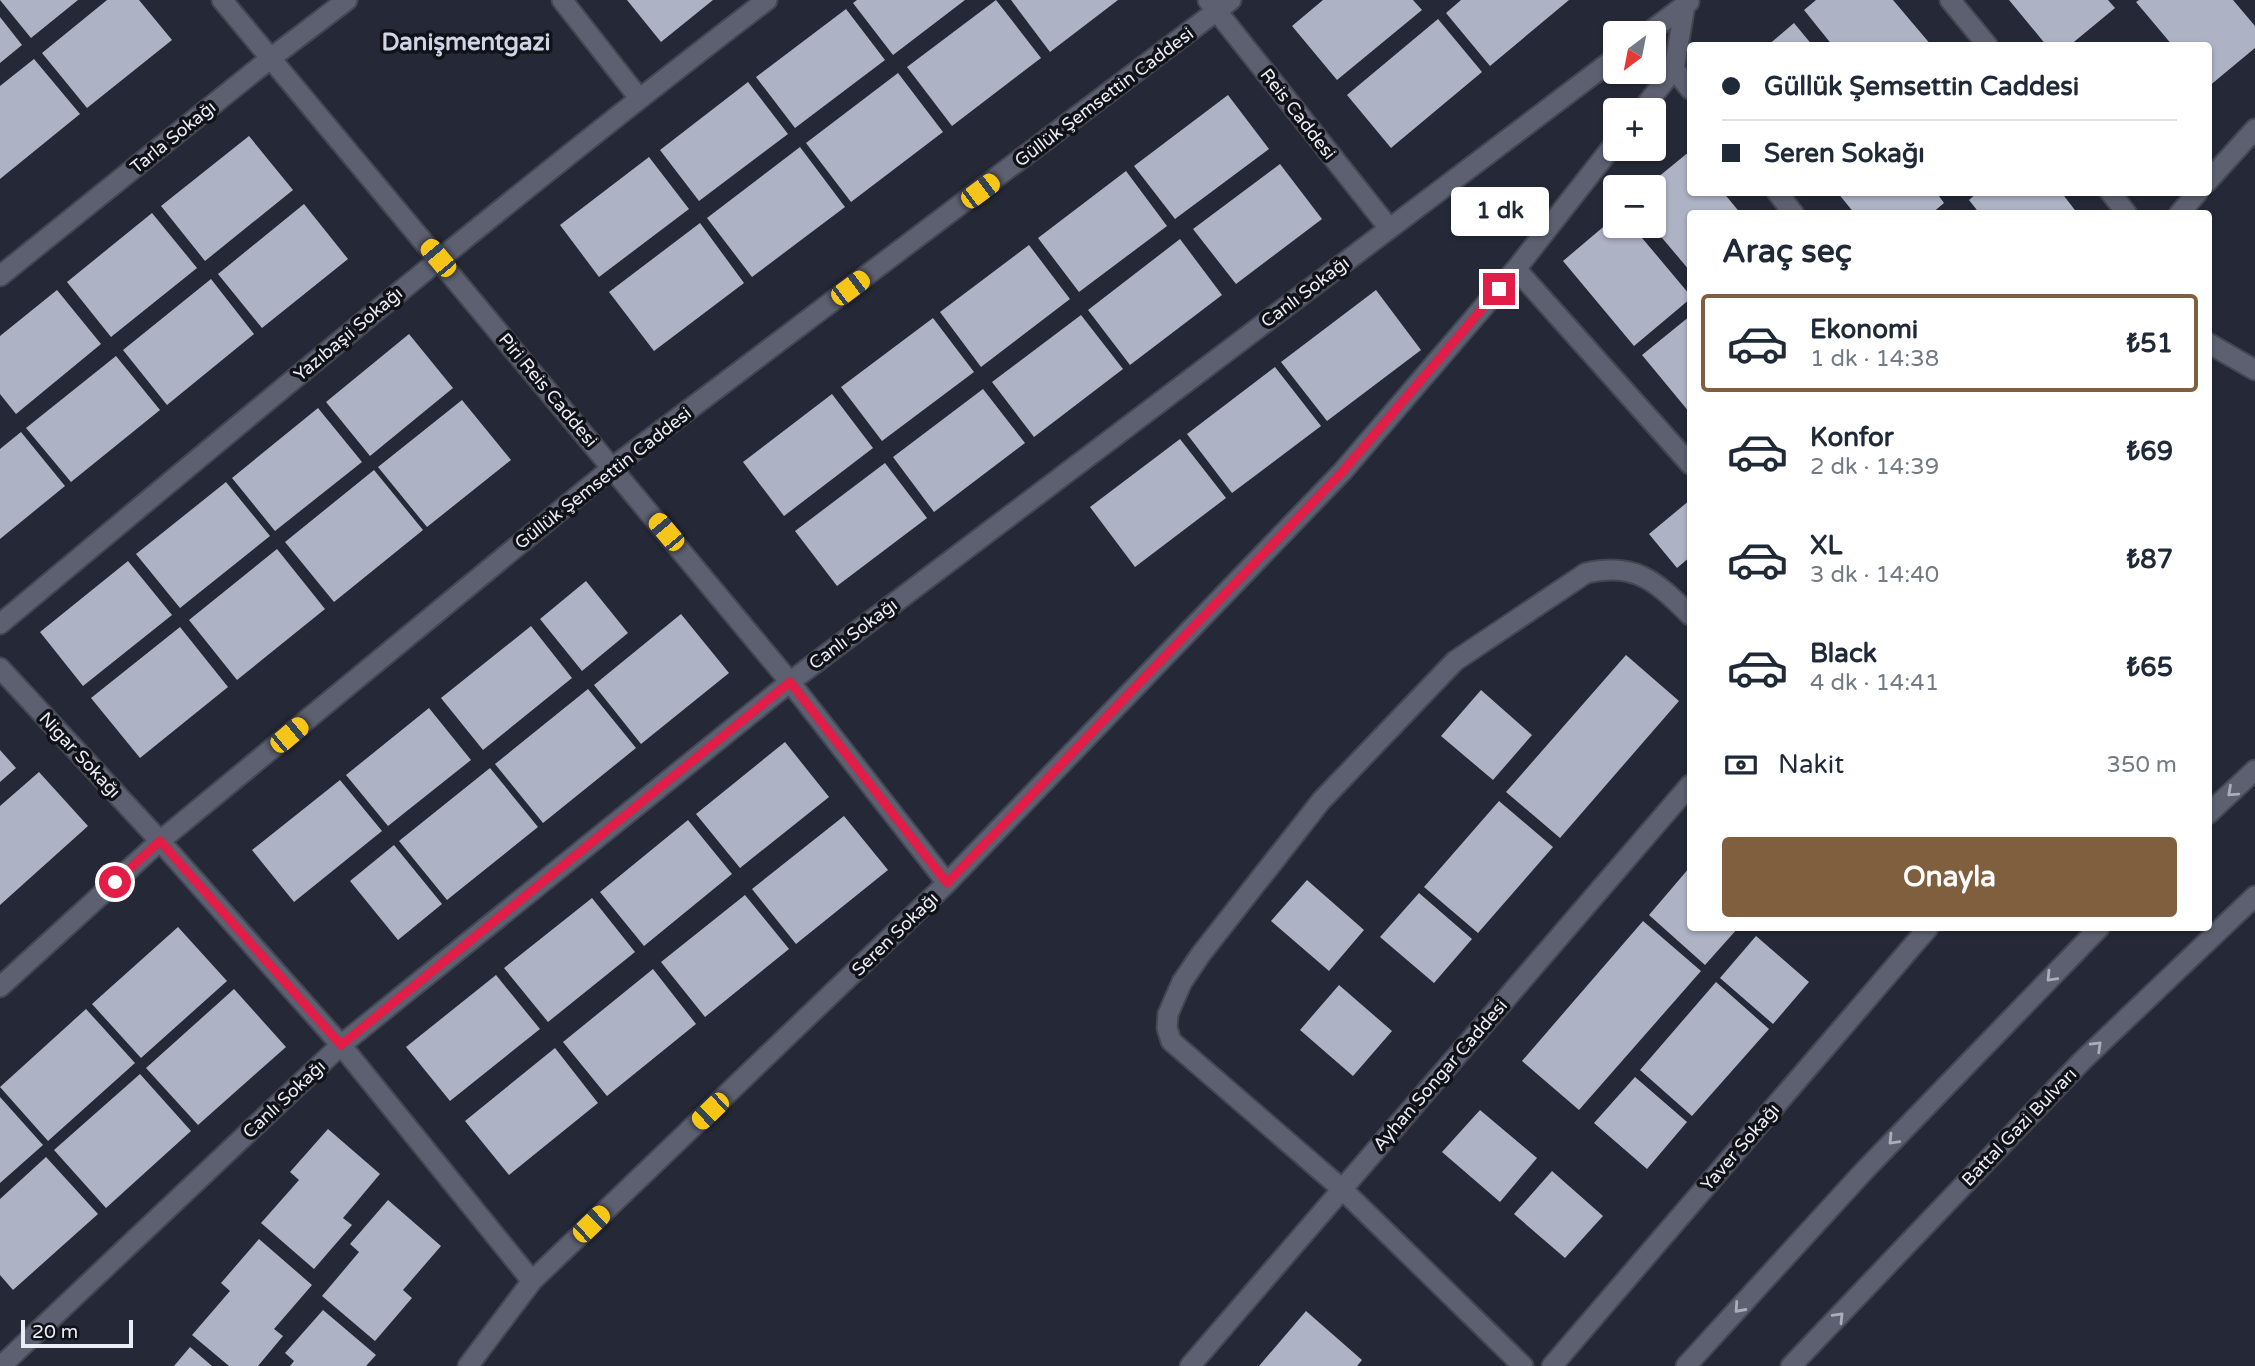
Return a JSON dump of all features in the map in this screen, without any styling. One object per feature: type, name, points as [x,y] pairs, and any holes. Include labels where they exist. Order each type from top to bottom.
[{"type":"street","name":"Piri Reis Caddesi","points":[[222,0],[790,682],[947,883]]},
{"type":"street","name":"Tarla Sokağı","points":[[0,276],[347,0]]},
{"type":"street","points":[[562,0],[639,98]]},
{"type":"street","name":"Yazıbaşıi Sokağı","points":[[0,624],[438,258],[767,0]]},
{"type":"street","points":[[1950,0],[1985,42]]},
{"type":"street","points":[[1664,21],[1688,3]]},
{"type":"street","points":[[1651,98],[1674,69],[1688,3]]},
{"type":"street","name":"Reis Caddesi","points":[[1219,4],[1389,228]]},
{"type":"street","name":"Güllük Şemsettin Caddesi","points":[[0,987],[160,841],[613,467],[1219,4]]},
{"type":"street","name":"Canlı Sokağı","points":[[1,1366],[341,1045],[790,682],[1603,67]]},
{"type":"street","points":[[1674,69],[1687,85]]},
{"type":"street","points":[[2212,177],[2255,129]]},
{"type":"street","name":"Seren Sokağı","points":[[468,1366],[531,1281],[947,883],[1343,471],[1516,269],[1603,158]]},
{"type":"street","points":[[1780,196],[1791,210]]},
{"type":"street","points":[[2113,196],[2124,210]]},
{"type":"street","points":[[2182,210],[2195,196]]},
{"type":"street","points":[[1516,269],[1687,461]]},
{"type":"street","points":[[2212,345],[2255,370]]},
{"type":"street","points":[[1523,1366],[1342,1189],[1171,1041],[1167,1028],[1168,1014],[1182,982],[1201,954],[1321,802],[1455,661],[1586,573],[1607,568],[1628,570],[1647,578],[1687,612]]},
{"type":"street","name":"Nigar Sokağı","points":[[0,668],[160,841],[341,1045],[531,1281]]},
{"type":"street","points":[[2212,810],[2255,770]]},
{"type":"street","name":"Ayhan Songar Caddesi","points":[[1190,1366],[1687,788]]},
{"type":"street","name":"Battal Gazi Bulvarı","points":[[1791,1366],[2082,1060],[2255,895]]},
{"type":"street","name":"Yaver Sokağı","points":[[1552,1366],[1925,931]]},
{"type":"street","points":[[1685,1366],[1864,1171],[2096,931]]},
{"type":"building","points":[[0,0],[78,0],[31,38]]},
{"type":"building","points":[[107,0],[139,0],[172,40],[87,108],[42,53]]},
{"type":"building","points":[[627,0],[713,0],[661,42]]},
{"type":"building","points":[[857,0],[965,0],[893,55],[853,3]]},
{"type":"building","points":[[996,0],[1041,58],[952,126],[907,67]]},
{"type":"building","points":[[1011,0],[1118,0],[1050,52]]},
{"type":"building","points":[[1323,0],[1413,0],[1422,10],[1337,80],[1292,26]]},
{"type":"building","points":[[1461,0],[1569,0],[1490,66],[1446,13]]},
{"type":"building","points":[[1816,0],[1893,0],[1929,42],[1830,42],[1804,10]]},
{"type":"building","points":[[2009,0],[2108,0],[2115,8],[2074,42],[2044,42]]},
{"type":"building","points":[[2233,0],[2255,26],[2255,48],[2212,84],[2212,42],[2170,42],[2136,2]]},
{"type":"building","points":[[846,9],[885,60],[795,128],[756,77]]},
{"type":"building","points":[[0,17],[22,45],[0,63]]},
{"type":"building","points":[[1438,19],[1482,72],[1391,148],[1347,95]]},
{"type":"building","points":[[1794,23],[1810,42],[1772,42]]},
{"type":"building","points":[[34,59],[80,114],[0,179],[0,86]]},
{"type":"building","points":[[898,73],[943,132],[851,202],[806,143]]},
{"type":"building","points":[[748,82],[788,134],[699,201],[660,150]]},
{"type":"building","points":[[1228,95],[1269,149],[1175,219],[1134,166]]},
{"type":"building","points":[[249,136],[293,190],[205,261],[161,206]]},
{"type":"building","points":[[800,147],[845,207],[752,277],[707,218]]},
{"type":"building","points":[[1687,153],[1687,196],[1726,196],[1738,210],[1687,210],[1687,267],[1662,238],[1666,238],[1666,175],[1661,175]]},
{"type":"building","points":[[649,157],[689,209],[599,277],[560,225]]},
{"type":"building","points":[[1280,164],[1322,219],[1236,284],[1193,229]]},
{"type":"building","points":[[1126,171],[1167,226],[1079,292],[1038,238]]},
{"type":"building","points":[[1840,196],[1939,196],[1944,203],[1936,210],[1852,210]]},
{"type":"building","points":[[1974,196],[2064,196],[2075,210],[1977,210],[1969,200]]},
{"type":"building","points":[[304,204],[348,259],[262,328],[218,274]]},
{"type":"building","points":[[152,213],[197,268],[111,337],[67,282]]},
{"type":"building","points":[[700,223],[744,283],[654,351],[609,292]]},
{"type":"building","points":[[1603,227],[1603,238],[1642,238],[1687,291],[1687,302],[1634,346],[1563,261]]},
{"type":"building","points":[[1180,239],[1222,295],[1130,365],[1088,310]]},
{"type":"building","points":[[1029,245],[1070,299],[981,367],[940,312]]},
{"type":"building","points":[[211,279],[254,334],[167,405],[123,350]]},
{"type":"building","points":[[57,290],[101,344],[16,414],[0,394],[0,336]]},
{"type":"building","points":[[1376,290],[1421,350],[1327,421],[1281,362]]},
{"type":"building","points":[[1081,315],[1123,369],[1034,437],[992,382]]},
{"type":"building","points":[[933,318],[974,372],[882,441],[841,387]]},
{"type":"building","points":[[1687,318],[1687,409],[1642,355]]},
{"type":"building","points":[[409,334],[453,388],[370,456],[326,402]]},
{"type":"building","points":[[116,356],[160,410],[71,482],[26,428]]},
{"type":"building","points":[[1275,367],[1321,426],[1232,493],[1187,434]]},
{"type":"building","points":[[983,389],[1025,443],[934,512],[893,457]]},
{"type":"building","points":[[832,394],[873,448],[784,516],[743,462]]},
{"type":"building","points":[[462,400],[511,460],[427,527],[378,467]]},
{"type":"building","points":[[318,408],[362,462],[275,531],[232,478]]},
{"type":"building","points":[[21,432],[65,486],[0,539],[0,449]]},
{"type":"building","points":[[1180,439],[1226,498],[1135,567],[1090,507]]},
{"type":"building","points":[[885,463],[927,518],[837,586],[795,531]]},
{"type":"building","points":[[374,470],[423,530],[334,602],[285,542]]},
{"type":"building","points":[[226,482],[270,536],[180,608],[136,554]]},
{"type":"building","points":[[1687,502],[1687,560],[1677,568],[1649,534]]},
{"type":"building","points":[[277,549],[325,609],[237,680],[189,620]]},
{"type":"building","points":[[128,561],[172,615],[83,686],[40,632]]},
{"type":"building","points":[[586,581],[628,633],[582,671],[540,619]]},
{"type":"building","points":[[681,614],[729,673],[641,744],[594,685]]},
{"type":"building","points":[[531,626],[572,678],[483,750],[441,698]]},
{"type":"building","points":[[180,627],[228,687],[140,758],[91,698]]},
{"type":"building","points":[[1626,655],[1679,701],[1560,838],[1506,792]]},
{"type":"building","points":[[588,689],[636,748],[543,823],[495,764]]},
{"type":"building","points":[[1481,690],[1532,735],[1493,780],[1441,736]]},
{"type":"building","points":[[429,708],[471,760],[388,826],[346,775]]},
{"type":"building","points":[[785,742],[829,797],[740,868],[696,814]]},
{"type":"building","points":[[0,750],[16,768],[0,782]]},
{"type":"building","points":[[490,768],[538,827],[447,900],[399,841]]},
{"type":"building","points":[[39,772],[88,826],[0,905],[0,806]]},
{"type":"building","points":[[340,780],[382,831],[294,902],[252,850]]},
{"type":"building","points":[[1499,801],[1553,847],[1478,933],[1424,887]]},
{"type":"building","points":[[844,816],[888,870],[796,944],[752,889]]},
{"type":"building","points":[[688,820],[732,874],[644,946],[600,892]]},
{"type":"building","points":[[394,845],[442,904],[398,940],[350,881]]},
{"type":"building","points":[[1687,871],[1687,931],[1735,931],[1705,965],[1649,915]]},
{"type":"building","points":[[1307,880],[1364,930],[1329,971],[1271,921]]},
{"type":"building","points":[[1419,893],[1472,939],[1434,983],[1380,937]]},
{"type":"building","points":[[745,895],[789,949],[705,1017],[661,962]]},
{"type":"building","points":[[592,898],[635,952],[548,1022],[504,968]]},
{"type":"building","points":[[1643,921],[1701,971],[1579,1110],[1522,1061]]},
{"type":"building","points":[[178,927],[227,981],[141,1058],[92,1004]]},
{"type":"building","points":[[1756,936],[1809,982],[1773,1024],[1720,978]]},
{"type":"building","points":[[653,969],[696,1024],[607,1096],[563,1042]]},
{"type":"building","points":[[496,975],[540,1029],[450,1101],[406,1047]]},
{"type":"building","points":[[1716,982],[1769,1029],[1692,1116],[1640,1070]]},
{"type":"building","points":[[1339,985],[1392,1031],[1353,1076],[1300,1030]]},
{"type":"building","points":[[234,989],[286,1047],[198,1125],[146,1068]]},
{"type":"building","points":[[86,1009],[135,1063],[48,1141],[0,1087]]},
{"type":"building","points":[[555,1048],[598,1103],[509,1175],[465,1121]]},
{"type":"building","points":[[140,1074],[191,1131],[106,1208],[54,1150]]},
{"type":"building","points":[[1635,1077],[1687,1122],[1647,1169],[1594,1123]]},
{"type":"building","points":[[0,1097],[43,1145],[0,1183]]},
{"type":"building","points":[[1480,1110],[1537,1158],[1500,1202],[1442,1152]]},
{"type":"building","points":[[328,1129],[380,1174],[343,1218],[352,1225],[314,1269],[261,1223],[299,1180],[290,1172]]},
{"type":"building","points":[[46,1157],[98,1214],[13,1290],[0,1275],[0,1199]]},
{"type":"building","points":[[1552,1171],[1603,1216],[1565,1258],[1514,1214]]},
{"type":"building","points":[[388,1200],[441,1246],[403,1290],[412,1298],[375,1341],[322,1296],[359,1252],[350,1244]]},
{"type":"building","points":[[259,1239],[312,1285],[274,1329],[283,1336],[258,1366],[229,1366],[192,1335],[230,1291],[221,1283]]},
{"type":"building","points":[[323,1310],[376,1355],[366,1366],[290,1366],[294,1361],[285,1353]]},
{"type":"building","points":[[1306,1311],[1362,1360],[1357,1366],[1259,1366]]},
{"type":"building","points":[[190,1347],[212,1366],[174,1366]]},
{"type":"district","name":"Danişmentgazi","points":[[466,42]]},
{"type":"route","points":[[115,882],[160,841],[341,1045],[790,682],[947,883],[1343,471],[1499,289]]}]
